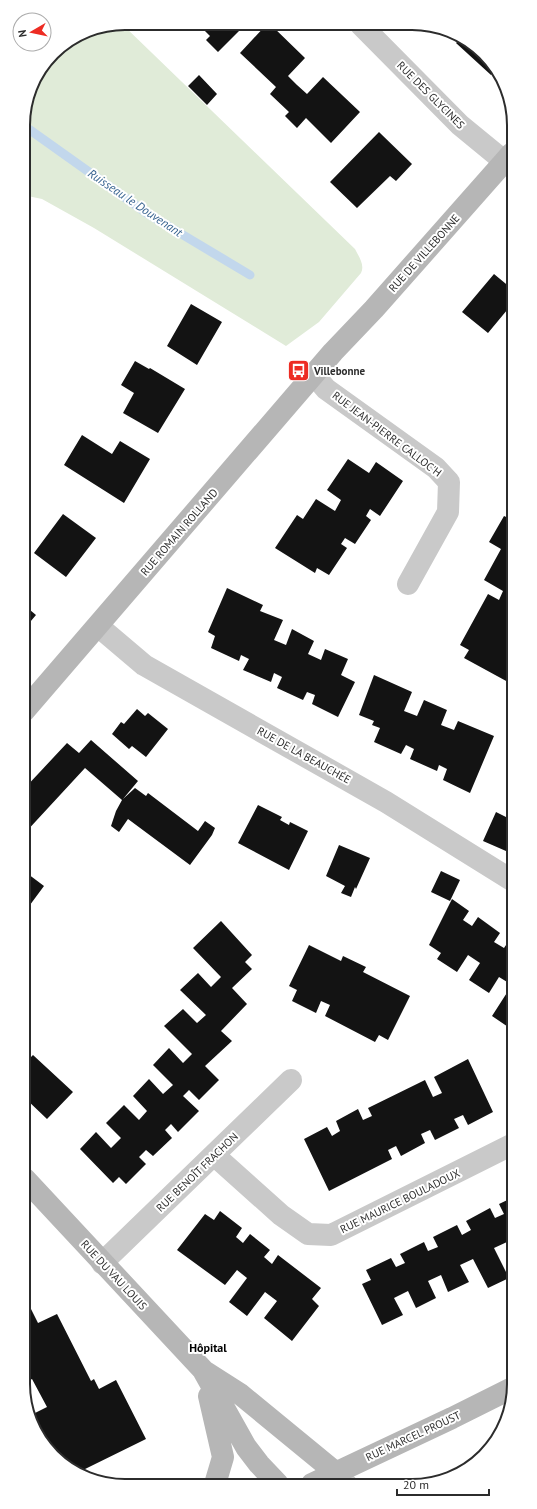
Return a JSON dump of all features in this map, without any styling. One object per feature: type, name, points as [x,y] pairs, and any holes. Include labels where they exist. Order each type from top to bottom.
[{"type":"street","name":"RUE DES GLYCINES","points":[[367,30],[460,125],[507,156]]},
{"type":"street","name":"RUE DE VILLEBONNE","points":[[333,352],[374,309],[507,158]]},
{"type":"street","name":"RUE ROMAIN ROLLAND","points":[[30,704],[333,352]]},
{"type":"street","name":"RUE JEAN-PIERRE CALLOC'H","points":[[314,375],[326,389],[436,468],[449,482],[448,512],[408,584]]},
{"type":"street","name":"RUE DE LA BEAUCHÉE","points":[[98,626],[144,665],[386,802],[507,877]]},
{"type":"street","name":"RUE BENOÎT FRACHON","points":[[102,1263],[292,1080]]},
{"type":"street","name":"RUE MAURICE BOULADOUX","points":[[214,1155],[281,1215],[308,1234],[331,1235],[507,1147]]},
{"type":"street","name":"RUE DU VAU LOUIS","points":[[30,1184],[204,1371],[240,1394],[342,1478]]},
{"type":"street","name":"RUE DU VAU LOUIS","points":[[204,1371],[246,1447],[273,1479]]},
{"type":"street","points":[[204,1371],[223,1457],[216,1479]]},
{"type":"street","name":"RUE MARCEL PROUST","points":[[342,1478],[446,1421],[507,1391]]},
{"type":"green space","points":[[128,30],[355,249],[362,264],[362,270],[319,322],[286,346],[94,228],[42,199],[30,196],[30,119],[37,89],[46,72],[54,62],[72,46],[89,37],[101,33]]},
{"type":"building","points":[[204,30],[240,30],[218,52],[206,40],[210,36]]},
{"type":"building","points":[[261,30],[276,30],[305,58],[288,76],[297,85],[307,94],[323,77],[360,112],[331,143],[306,118],[297,128],[285,116],[289,112],[270,94],[276,87],[240,53]]},
{"type":"building","points":[[457,42],[465,46],[475,54],[492,74],[491,75],[456,43]]},
{"type":"building","points":[[199,75],[217,94],[207,105],[188,86]]},
{"type":"building","points":[[379,132],[412,164],[396,181],[390,176],[357,208],[330,182]]},
{"type":"building","points":[[494,274],[507,285],[507,310],[488,333],[462,312]]},
{"type":"building","points":[[191,304],[222,322],[197,365],[167,346]]},
{"type":"building","points":[[135,361],[149,369],[150,368],[185,389],[158,433],[123,413],[134,393],[121,385]]},
{"type":"building","points":[[82,435],[112,454],[120,441],[150,459],[124,503],[64,465]]},
{"type":"building","points":[[348,459],[369,473],[376,462],[403,481],[380,516],[370,509],[366,516],[371,520],[355,544],[345,538],[341,544],[347,548],[329,575],[317,568],[315,573],[275,548],[297,515],[303,519],[316,499],[335,511],[341,500],[327,490]]},
{"type":"building","points":[[63,514],[96,538],[66,577],[34,553]]},
{"type":"building","points":[[504,516],[507,517],[507,681],[464,658],[469,650],[460,645],[488,594],[499,600],[503,591],[484,580],[501,549],[489,542]]},
{"type":"building","points":[[227,588],[263,605],[260,611],[283,620],[274,640],[286,645],[292,629],[314,641],[308,654],[321,660],[325,649],[348,659],[341,675],[355,682],[338,717],[312,704],[315,695],[307,692],[303,700],[277,688],[282,677],[274,673],[271,682],[243,670],[249,659],[241,655],[239,661],[211,648],[215,636],[208,632]]},
{"type":"building","points":[[30,610],[36,615],[30,622]]},
{"type":"building","points":[[374,675],[412,692],[404,711],[417,716],[424,700],[447,710],[441,725],[454,730],[458,721],[494,736],[470,793],[443,780],[447,769],[439,765],[437,771],[410,759],[414,749],[406,745],[401,754],[374,742],[380,728],[372,725],[374,721],[359,715]]},
{"type":"building","points":[[137,709],[145,716],[148,713],[168,729],[146,757],[132,746],[129,749],[112,734],[121,722],[124,724]]},
{"type":"building","points":[[91,740],[138,781],[123,799],[135,788],[146,796],[148,793],[198,831],[205,821],[215,828],[212,835],[190,865],[128,819],[119,832],[111,826],[116,811],[122,800],[85,768],[30,828],[30,783],[67,743],[79,753]]},
{"type":"building","points":[[258,805],[282,817],[280,820],[289,825],[290,822],[308,831],[289,870],[238,843]]},
{"type":"building","points":[[496,812],[507,818],[507,851],[483,841]]},
{"type":"building","points":[[339,845],[370,858],[351,897],[341,893],[345,886],[326,876]]},
{"type":"building","points":[[441,871],[460,880],[450,901],[431,892]]},
{"type":"building","points":[[30,876],[44,886],[30,905]]},
{"type":"building","points":[[452,899],[469,911],[463,920],[472,926],[478,917],[500,933],[494,942],[504,948],[507,944],[507,982],[499,977],[489,993],[469,980],[480,963],[468,955],[457,972],[437,959],[441,953],[429,945]]},
{"type":"building","points":[[221,921],[252,955],[245,962],[252,969],[232,988],[247,1004],[221,1031],[232,1041],[205,1066],[219,1080],[199,1100],[189,1090],[183,1096],[199,1111],[178,1132],[171,1124],[165,1130],[172,1138],[153,1156],[146,1150],[139,1157],[146,1164],[126,1184],[119,1177],[113,1183],[80,1149],[96,1132],[111,1148],[121,1138],[106,1123],[124,1105],[139,1120],[147,1111],[133,1096],[149,1079],[163,1094],[173,1085],[153,1065],[169,1048],[183,1063],[192,1054],[164,1026],[183,1009],[197,1023],[206,1015],[180,990],[198,973],[211,987],[221,977],[193,948]]},
{"type":"building","points":[[309,945],[341,961],[343,956],[366,967],[363,972],[410,996],[388,1040],[379,1035],[375,1042],[325,1016],[330,1005],[321,1001],[316,1013],[292,1001],[297,990],[289,986]]},
{"type":"building","points":[[507,993],[507,1026],[492,1016]]},
{"type":"building","points":[[33,1055],[73,1092],[47,1119],[30,1103],[30,1058]]},
{"type":"building","points":[[468,1059],[493,1112],[468,1125],[463,1115],[454,1119],[459,1128],[435,1140],[430,1130],[421,1134],[425,1143],[401,1156],[396,1146],[388,1150],[392,1159],[329,1191],[304,1139],[327,1127],[332,1136],[340,1131],[336,1121],[358,1109],[363,1120],[372,1116],[368,1108],[425,1080],[433,1097],[442,1093],[434,1077]]},
{"type":"building","points":[[507,1200],[507,1242],[494,1248],[507,1274],[507,1279],[488,1288],[473,1259],[460,1265],[469,1282],[448,1292],[441,1275],[428,1281],[436,1298],[416,1308],[408,1291],[394,1298],[403,1315],[382,1325],[362,1284],[371,1280],[366,1270],[391,1258],[396,1267],[405,1263],[400,1254],[424,1242],[428,1251],[438,1247],[433,1237],[457,1225],[462,1235],[471,1230],[466,1221],[490,1208],[495,1218],[504,1214],[499,1204]]},
{"type":"building","points":[[220,1211],[242,1228],[236,1237],[243,1243],[250,1234],[270,1250],[264,1257],[272,1264],[278,1255],[321,1288],[312,1299],[319,1306],[292,1341],[264,1318],[277,1301],[265,1292],[247,1316],[229,1302],[247,1278],[237,1270],[225,1285],[177,1250],[205,1214],[214,1220]]},
{"type":"building","points":[[30,1307],[38,1323],[57,1314],[91,1381],[94,1379],[99,1389],[116,1380],[146,1439],[83,1469],[67,1459],[58,1451],[43,1431],[35,1413],[47,1407],[32,1379],[30,1380]]},
{"type":"waterway","name":"Ruisseau le Douvenant","points":[[30,130],[148,214],[250,275]]},
{"type":"place","name":"Villebonne","points":[[299,371]]},
{"type":"district","name":"Hôpital","points":[[208,1348]]}]
